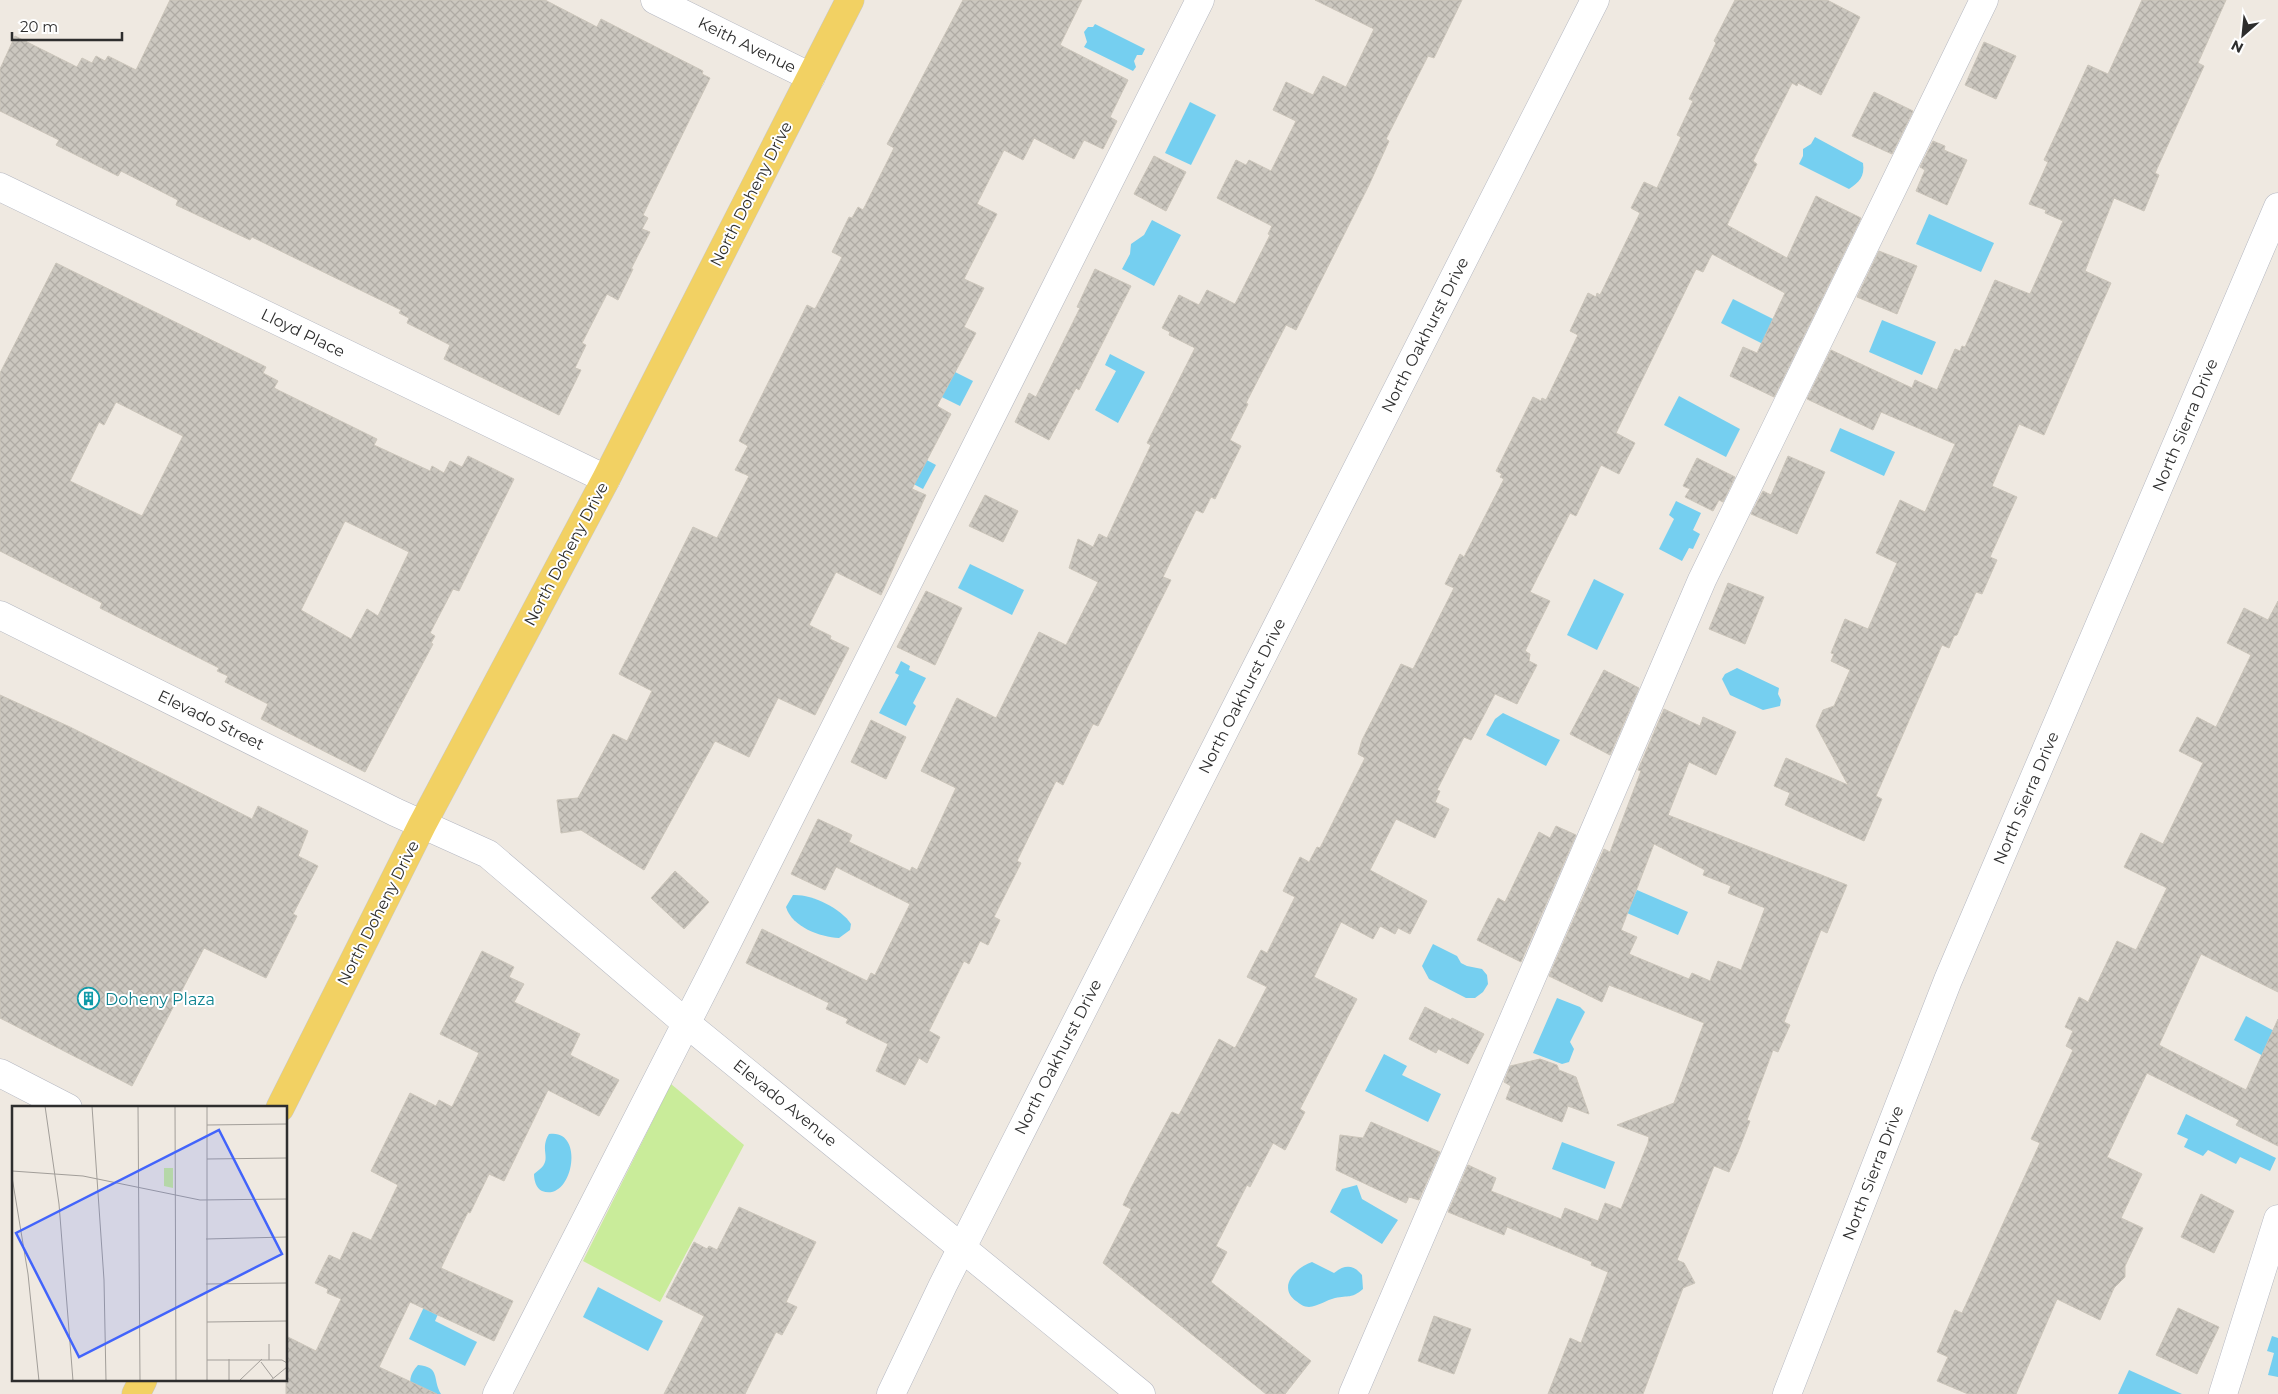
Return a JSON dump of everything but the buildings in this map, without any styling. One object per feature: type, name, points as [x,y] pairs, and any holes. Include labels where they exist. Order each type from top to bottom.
[{"type":"main road","name":"North Doheny Drive","points":[[281,1106],[422,825],[606,479],[850,0]]},
{"type":"main road","points":[[136,1394],[142,1382]]},
{"type":"street","name":"Keith Avenue","points":[[656,0],[811,77]]},
{"type":"street","points":[[497,1394],[686,1023],[1200,0]]},
{"type":"street","name":"North Oakhurst Drive","points":[[891,1394],[962,1247],[1595,0]]},
{"type":"street","points":[[1353,1394],[1702,580],[1984,0]]},
{"type":"street","name":"Lloyd Place","points":[[0,187],[606,479]]},
{"type":"street","name":"North Sierra Drive","points":[[1787,1394],[1948,980],[2278,207]]},
{"type":"street","name":"Elevado Street","points":[[0,615],[422,825]]},
{"type":"street","name":"Elevado Avenue","points":[[422,825],[488,854],[686,1023],[1142,1394]]},
{"type":"street","points":[[0,1073],[64,1106]]},
{"type":"street","points":[[2223,1394],[2278,1219]]},
{"type":"green space","points":[[671,1084],[744,1145],[660,1302],[583,1261]]},
{"type":"water","points":[[1095,24],[1145,49],[1142,55],[1137,55],[1134,61],[1136,67],[1133,71],[1084,47],[1087,42],[1084,32],[1088,27],[1093,27]]},
{"type":"water","points":[[1190,102],[1216,115],[1191,165],[1165,153]]},
{"type":"water","points":[[1815,137],[1863,163],[1862,176],[1856,184],[1849,189],[1799,164],[1803,156],[1803,149],[1811,144]]},
{"type":"water","points":[[1929,214],[1994,243],[1981,272],[1916,244]]},
{"type":"water","points":[[1152,220],[1181,235],[1154,286],[1122,269],[1130,254],[1131,244],[1144,235]]},
{"type":"water","points":[[1733,299],[1793,329],[1781,353],[1721,323]]},
{"type":"water","points":[[1882,320],[1936,342],[1922,375],[1869,352]]},
{"type":"water","points":[[1110,354],[1145,372],[1118,423],[1095,410],[1116,371],[1105,365]]},
{"type":"water","points":[[933,361],[973,381],[960,406],[903,378]]},
{"type":"water","points":[[1679,396],[1740,429],[1726,457],[1664,425]]},
{"type":"water","points":[[1840,428],[1895,452],[1884,476],[1830,451]]},
{"type":"water","points":[[887,439],[936,465],[923,489],[875,464]]},
{"type":"water","points":[[1676,501],[1701,513],[1693,530],[1700,534],[1693,549],[1689,548],[1682,561],[1659,549],[1674,519],[1669,515]]},
{"type":"water","points":[[970,564],[1024,590],[1012,615],[958,588]]},
{"type":"water","points":[[1594,579],[1624,594],[1597,650],[1567,635]]},
{"type":"water","points":[[901,661],[910,666],[909,670],[926,678],[913,703],[916,706],[906,726],[879,713],[899,675],[895,673]]},
{"type":"water","points":[[1737,668],[1779,688],[1780,706],[1763,710],[1730,695],[1722,679],[1725,674]]},
{"type":"water","points":[[1503,713],[1560,740],[1546,766],[1486,735],[1495,719]]},
{"type":"water","points":[[1637,890],[1688,912],[1678,935],[1627,913]]},
{"type":"water","points":[[793,895],[808,897],[825,903],[846,918],[851,924],[850,930],[839,938],[824,936],[808,930],[794,920],[786,907]]},
{"type":"water","points":[[1433,944],[1457,956],[1461,963],[1482,969],[1487,975],[1488,984],[1483,992],[1475,998],[1466,998],[1429,979],[1422,966]]},
{"type":"water","points":[[1557,998],[1580,1007],[1585,1012],[1570,1042],[1574,1049],[1569,1062],[1562,1064],[1533,1053]]},
{"type":"water","points":[[2246,1016],[2278,1033],[2278,1064],[2234,1040]]},
{"type":"water","points":[[1384,1054],[1407,1066],[1402,1075],[1441,1094],[1428,1122],[1365,1091]]},
{"type":"water","points":[[2186,1114],[2276,1158],[2270,1171],[2240,1157],[2236,1164],[2208,1150],[2203,1156],[2184,1147],[2188,1139],[2177,1134]]},
{"type":"water","points":[[549,1134],[561,1135],[568,1142],[571,1153],[568,1177],[553,1192],[540,1190],[534,1176],[545,1163],[545,1144]]},
{"type":"water","points":[[1562,1142],[1615,1162],[1605,1189],[1552,1169]]},
{"type":"water","points":[[1357,1185],[1362,1199],[1398,1220],[1382,1244],[1330,1212],[1342,1189]]},
{"type":"water","points":[[1312,1262],[1334,1273],[1341,1268],[1352,1267],[1362,1275],[1363,1289],[1353,1295],[1335,1298],[1312,1306],[1302,1305],[1291,1296],[1288,1284],[1300,1268]]},
{"type":"water","points":[[598,1287],[663,1321],[648,1351],[583,1317]]},
{"type":"water","points":[[424,1307],[438,1314],[435,1321],[477,1342],[465,1366],[409,1339]]},
{"type":"water","points":[[2272,1336],[2278,1338],[2278,1377],[2268,1375],[2274,1353],[2267,1351]]},
{"type":"water","points":[[418,1365],[430,1368],[433,1371],[441,1394],[412,1394],[410,1378]]},
{"type":"water","points":[[2129,1370],[2182,1394],[2118,1394]]},
{"type":"place","name":"Doheny Plaza","points":[[89,999]]}]
